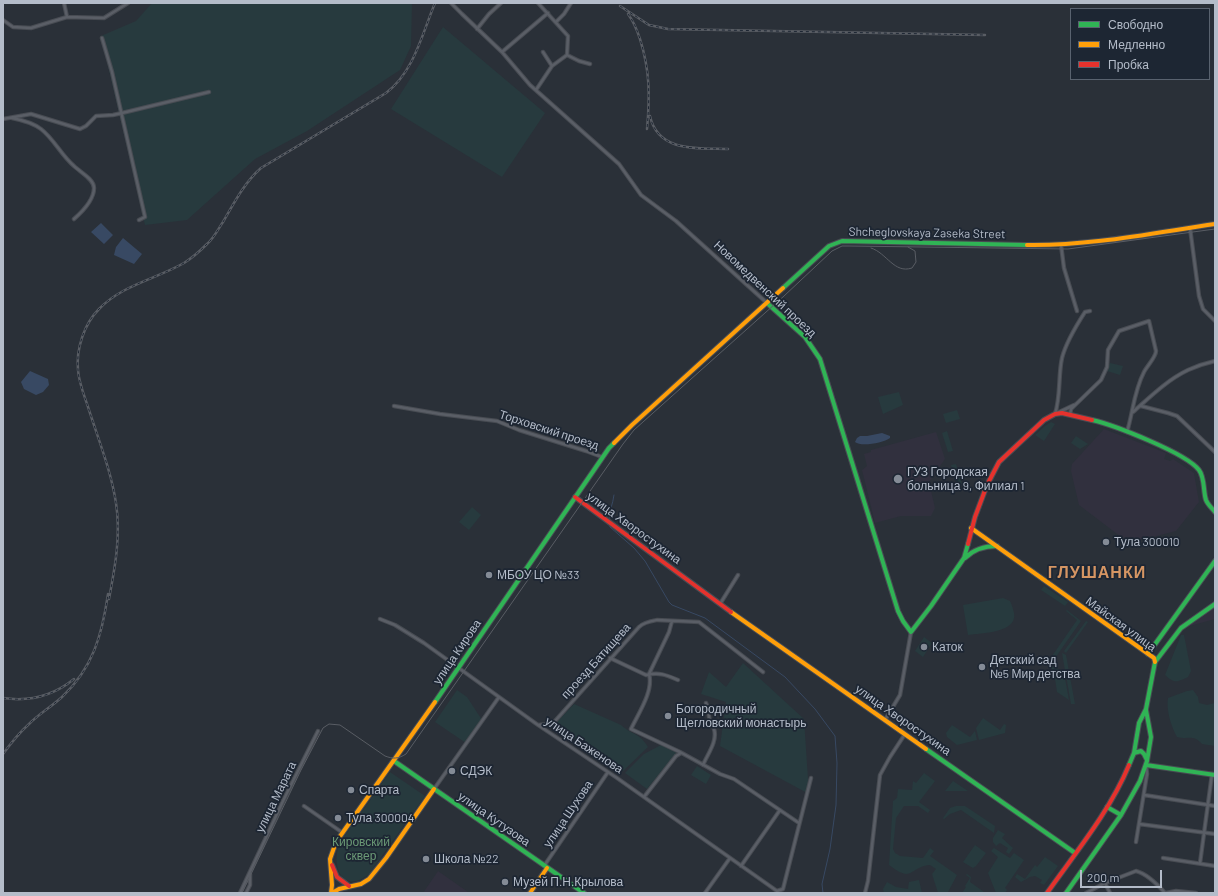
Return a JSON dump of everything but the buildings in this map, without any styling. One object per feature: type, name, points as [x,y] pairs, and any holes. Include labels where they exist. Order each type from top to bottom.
[{"type":"street","points":[[64,3],[67,17]]},
{"type":"street","points":[[3,20],[12,27],[30,28],[67,17],[104,18],[128,3]]},
{"type":"street","points":[[451,3],[477,29],[489,14],[501,3]]},
{"type":"street","points":[[538,3],[568,36],[567,55]]},
{"type":"street","points":[[556,22],[564,14],[571,3]]},
{"type":"street","points":[[502,52],[548,13]]},
{"type":"street","name":"Новомедвенский проезд","points":[[477,29],[502,52],[530,85],[622,168],[641,195],[676,221],[805,337],[820,359],[898,611],[911,632]]},
{"type":"street","points":[[102,38],[112,72],[145,217],[139,220]]},
{"type":"street","points":[[543,52],[552,66]]},
{"type":"street","points":[[567,55],[579,61],[590,64]]},
{"type":"street","points":[[536,90],[552,66],[567,55]]},
{"type":"street","points":[[3,119],[31,114],[80,129],[86,126],[96,116],[121,114],[209,92]]},
{"type":"street","points":[[10,118],[30,123],[42,129],[69,162],[92,182],[94,191],[84,209],[74,219]]},
{"type":"street","name":"Shcheglovskaya Zaseka Street","points":[[602,457],[624,432],[829,246],[838,242],[1061,245],[1215,224]]},
{"type":"street","points":[[1190,228],[1199,296],[1203,309],[1215,321]]},
{"type":"street","points":[[1061,245],[1064,268],[1077,311]]},
{"type":"street","points":[[1056,414],[1062,359],[1066,345],[1085,312],[1090,311]]},
{"type":"street","points":[[1070,415],[1071,409],[1101,380],[1107,367],[1108,350],[1119,331],[1149,321],[1156,354],[1139,382],[1128,432]]},
{"type":"street","points":[[1133,413],[1156,392],[1179,375],[1194,367],[1215,361]]},
{"type":"street","points":[[964,558],[971,528],[987,485],[999,462],[1044,420],[1076,404]]},
{"type":"street","name":"Торховский проезд","points":[[394,406],[440,414],[497,421],[519,430],[602,457]]},
{"type":"street","points":[[1141,406],[1177,416],[1215,452]]},
{"type":"street","points":[[1056,414],[1062,413],[1098,421],[1169,449],[1194,465],[1200,471],[1204,493],[1208,504],[1215,512]]},
{"type":"street","name":"улица Кирова","points":[[499,697],[372,876],[366,882],[339,889],[332,893],[330,859],[336,842],[394,761],[602,457]]},
{"type":"street","name":"улица Хворостухина","points":[[575,497],[720,604],[1075,853]]},
{"type":"street","name":"Майская улица","points":[[971,528],[1154,658],[1155,662]]},
{"type":"street","points":[[884,720],[900,695],[911,632],[964,558],[970,552],[978,548],[997,546]]},
{"type":"street","points":[[1148,654],[1215,561]]},
{"type":"street","points":[[720,604],[738,575]]},
{"type":"street","points":[[1047,893],[1107,807],[1121,784],[1134,753],[1139,723],[1146,709],[1155,662],[1181,628],[1215,604]]},
{"type":"street","name":"улица Баженова","points":[[380,619],[395,625],[424,643],[538,725],[779,891],[783,889],[785,884],[799,823]]},
{"type":"street","name":"проезд Батищева","points":[[538,725],[555,721],[610,658],[643,624],[657,620],[699,622],[763,672]]},
{"type":"street","points":[[672,621],[669,632],[649,674],[651,681],[642,710],[631,729],[734,779],[799,823],[811,778]]},
{"type":"street","points":[[610,658],[646,675],[663,673],[678,680]]},
{"type":"street","points":[[703,765],[714,740],[714,729],[710,723],[706,703]]},
{"type":"street","points":[[1066,893],[1121,815],[1134,792],[1146,763],[1151,736],[1146,709]]},
{"type":"street","points":[[1142,718],[1149,722]]},
{"type":"street","name":"улица Марата","points":[[240,893],[318,731]]},
{"type":"street","points":[[865,893],[868,881],[880,775],[905,734]]},
{"type":"street","points":[[1134,753],[1138,751],[1144,754],[1147,774],[1136,842]]},
{"type":"street","points":[[644,797],[676,756],[681,753]]},
{"type":"street","name":"улица Кутузова","points":[[394,761],[584,893]]},
{"type":"street","points":[[1146,763],[1213,775],[1203,832],[1200,863]]},
{"type":"street","name":"улица Шухова","points":[[530,893],[608,772]]},
{"type":"street","points":[[1144,795],[1215,806]]},
{"type":"street","points":[[304,806],[343,833]]},
{"type":"street","points":[[1107,807],[1121,815]]},
{"type":"street","points":[[741,866],[780,810]]},
{"type":"street","points":[[1140,824],[1215,834]]},
{"type":"street","points":[[705,893],[730,858]]},
{"type":"street","points":[[1163,858],[1215,866]]},
{"type":"street","points":[[330,859],[337,877],[349,886]]},
{"type":"street","name":"улица Марата","points":[[246,893],[250,885],[250,871]]},
{"type":"street","points":[[1086,893],[1105,883],[1136,871],[1141,872],[1165,893],[1176,891],[1196,893]]},
{"type":"street","points":[[1105,883],[1110,893]]},
{"type":"shaded area","points":[[1104,429],[1166,453],[1164,459],[1170,461],[1173,459],[1194,473],[1199,502],[1176,531],[1129,543],[1079,505],[1071,471],[1072,464]]},
{"type":"shaded area","name":"ГУЗ Городская больница 9, Филиал 1","points":[[936,432],[945,459],[929,482],[935,508],[931,516],[901,516],[875,523],[862,470],[867,466],[864,454],[871,452],[871,450]]},
{"type":"shaded area","points":[[1215,607],[1215,619],[1186,627],[1206,614]]},
{"type":"shaded area","points":[[438,871],[468,892],[423,893]]},
{"type":"green space","points":[[152,3],[412,3],[411,46],[400,70],[307,131],[255,159],[187,220],[145,225],[101,36],[136,21]]},
{"type":"green space","points":[[443,27],[545,113],[502,177],[391,109]]},
{"type":"green space","points":[[1110,363],[1123,366],[1120,375],[1107,371]]},
{"type":"green space","points":[[899,392],[903,405],[883,414],[878,397]]},
{"type":"green space","points":[[957,410],[960,419],[946,423],[943,414]]},
{"type":"green space","points":[[1051,422],[1055,424],[1044,441],[1035,435],[1045,426]]},
{"type":"green space","points":[[947,431],[953,451],[948,452],[942,433]]},
{"type":"green space","points":[[1076,436],[1088,444],[1080,449],[1071,443]]},
{"type":"green space","points":[[956,464],[962,484],[957,485],[951,465]]},
{"type":"green space","points":[[472,507],[481,515],[469,530],[459,522]]},
{"type":"green space","points":[[1044,586],[1068,602],[1065,606],[1041,590]]},
{"type":"green space","points":[[1003,598],[1010,601],[1013,608],[1014,620],[1010,625],[997,631],[968,635],[963,605]]},
{"type":"green space","points":[[1067,610],[1081,621],[1053,661],[1050,659],[1077,620],[1066,611]]},
{"type":"green space","points":[[1086,621],[1088,622],[1066,653],[1064,651]]},
{"type":"green space","points":[[1181,635],[1184,635],[1191,671],[1188,677],[1174,681],[1165,675]]},
{"type":"green space","name":"Каток","points":[[924,637],[932,643],[923,657],[915,651]]},
{"type":"green space","points":[[1062,653],[1066,655],[1075,704],[1071,704]]},
{"type":"green space","points":[[743,663],[804,719],[809,794],[720,746],[726,702],[701,694],[709,672],[726,687]]},
{"type":"green space","points":[[1053,666],[1064,673],[1069,700],[1057,692],[1054,672],[1051,669]]},
{"type":"green space","points":[[457,690],[467,697],[482,720],[466,743],[435,722]]},
{"type":"green space","points":[[1193,690],[1198,697],[1199,703],[1207,705],[1215,703],[1215,746],[1202,744],[1193,738],[1177,737],[1173,728],[1168,713],[1168,698]]},
{"type":"green space","points":[[574,704],[621,725],[642,739],[648,747],[623,771],[557,728],[555,724]]},
{"type":"green space","points":[[983,718],[1000,730],[1004,724],[1006,725],[1005,733],[979,740],[976,728]]},
{"type":"green space","points":[[952,725],[970,737],[975,731],[977,740],[957,745],[947,737],[946,733]]},
{"type":"green space","points":[[661,745],[677,752],[647,789],[625,773],[644,754]]},
{"type":"green space","points":[[697,766],[711,775],[706,784],[691,775]]},
{"type":"green space","name":"Кировский сквер","points":[[390,772],[425,796],[369,874],[360,880],[352,881],[345,879],[340,874],[337,867],[338,850],[341,841]]},
{"type":"green space","points":[[924,773],[935,781],[919,802],[930,810],[928,813],[918,806],[904,806],[896,818],[893,849],[895,853],[900,856],[923,858],[930,848],[934,851],[930,856],[957,875],[948,892],[938,893],[932,874],[936,869],[930,865],[923,866],[907,874],[897,871],[889,865],[893,801],[897,798],[898,789],[912,790],[913,781],[916,783]]},
{"type":"green space","points":[[953,781],[968,791],[945,791]]},
{"type":"green space","points":[[965,806],[995,826],[994,833],[961,810],[950,814],[944,819],[943,818],[950,808]]},
{"type":"green space","points":[[998,830],[1005,834],[1002,838],[1013,848],[1009,854],[1006,852],[1008,848],[1000,843],[996,846],[993,842],[993,838]]},
{"type":"green space","points":[[975,845],[986,853],[973,868],[963,862]]},
{"type":"green space","points":[[994,848],[1010,858],[1014,853],[1024,860],[1005,888],[1007,890],[1005,893],[996,893],[988,873],[998,857],[991,851]]},
{"type":"green space","points":[[1045,857],[1058,866],[1044,885],[1040,883],[1042,880],[1035,876],[1021,882],[1015,877],[1017,874],[1025,879],[1035,865],[1037,867]]},
{"type":"green space","points":[[967,874],[971,877],[970,882],[984,892],[983,893],[962,893],[970,878],[966,875]]},
{"type":"green space","points":[[919,880],[922,893],[884,893],[883,889],[887,882],[896,887],[908,889],[909,882]]},
{"type":"water","points":[[101,223],[113,235],[104,244],[91,232]]},
{"type":"water","points":[[123,238],[142,254],[134,264],[114,255],[116,247]]},
{"type":"water","points":[[30,371],[48,379],[49,385],[43,392],[36,395],[24,389],[21,382]]},
{"type":"water","points":[[882,433],[890,436],[890,438],[872,444],[855,442],[860,436]]},
{"type":"waterway","points":[[609,520],[614,495]]},
{"type":"waterway","points":[[609,523],[610,527],[634,548],[645,561],[672,605],[705,618],[785,677],[815,709],[835,736],[837,763],[836,805],[830,849],[822,884],[823,893]]},
{"type":"tram line","points":[[242,893],[301,770],[323,728],[329,724],[340,725],[388,757],[398,758],[406,754],[634,430],[832,251],[842,246],[1068,249],[1215,229]]},
{"type":"tram line","points":[[871,248],[882,254],[895,266],[906,269],[912,268],[916,262],[915,251],[908,247]]},
{"type":"railway","points":[[109,599],[118,539],[116,503],[108,468],[82,390],[78,370],[78,354],[85,329],[99,309],[118,294],[173,269],[199,252],[214,236],[244,187],[261,168],[386,93],[396,84],[404,74],[416,52],[435,3]]},
{"type":"railway","points":[[620,6],[649,25],[668,29],[985,35]]},
{"type":"railway","points":[[628,14],[638,32],[646,62],[649,94],[647,129]]},
{"type":"railway","points":[[650,116],[654,128],[661,137],[671,142],[681,146],[693,148],[728,149]]},
{"type":"railway","points":[[3,754],[22,731],[73,686],[89,662],[103,623],[108,594]]},
{"type":"railway","points":[[3,698],[23,699],[49,694],[58,690],[74,679]]},
{"type":"traffic: fast","points":[[783,288],[829,246],[842,241],[1027,245]]},
{"type":"traffic: fast","points":[[767,303],[805,337],[820,359],[898,611],[911,632],[964,558],[968,544]]},
{"type":"traffic: fast","points":[[1092,420],[1149,440],[1192,463],[1201,473],[1206,500],[1215,512]]},
{"type":"traffic: fast","points":[[435,702],[609,448],[614,443]]},
{"type":"traffic: fast","points":[[965,558],[972,552],[997,546]]},
{"type":"traffic: fast","points":[[1148,654],[1215,561]]},
{"type":"traffic: fast","points":[[1155,662],[1181,628],[1215,604]]},
{"type":"traffic: fast","points":[[1129,765],[1134,753],[1139,723],[1146,709],[1155,662]]},
{"type":"traffic: fast","points":[[1066,893],[1121,815],[1140,781],[1147,761],[1151,737],[1146,710]]},
{"type":"traffic: fast","points":[[926,749],[1075,853]]},
{"type":"traffic: fast","points":[[1134,753],[1141,751],[1147,760]]},
{"type":"traffic: fast","points":[[394,761],[584,893]]},
{"type":"traffic: fast","points":[[1146,765],[1215,775]]},
{"type":"traffic: fast","points":[[1107,807],[1121,815]]},
{"type":"traffic: slow","points":[[1027,245],[1051,245],[1098,241],[1215,224]]},
{"type":"traffic: slow","points":[[614,443],[783,288]]},
{"type":"traffic: slow","points":[[971,528],[1154,658],[1155,662]]},
{"type":"traffic: slow","points":[[731,612],[926,749]]},
{"type":"traffic: slow","points":[[331,893],[332,885],[330,859],[336,842],[435,702]]},
{"type":"traffic: slow","points":[[332,893],[339,889],[361,884],[369,879],[386,858],[434,789]]},
{"type":"traffic: slow","points":[[530,893],[547,868]]},
{"type":"traffic: jam","points":[[968,544],[975,517],[987,485],[999,462],[1044,420],[1055,414],[1062,413],[1092,420]]},
{"type":"traffic: jam","points":[[575,497],[731,612]]},
{"type":"traffic: jam","points":[[1047,893],[1081,847],[1102,815],[1129,765]]},
{"type":"traffic: jam","points":[[332,865],[337,877],[349,886]]},
{"type":"place","name":"ГУЗ Городская больница 9, Филиал 1","points":[[898,479]]},
{"type":"place","name":"Тула 300010","points":[[1106,542]]},
{"type":"place","name":"МБОУ ЦО №33","points":[[489,575]]},
{"type":"place","name":"Каток","points":[[924,647]]},
{"type":"place","name":"Детский сад №5 Мир детства","points":[[982,667]]},
{"type":"place","name":"Богородичный Щегловский монастырь","points":[[668,716]]},
{"type":"place","name":"СДЭК","points":[[452,771]]},
{"type":"place","name":"Спарта","points":[[351,790]]},
{"type":"place","name":"Тула 300004","points":[[338,818]]},
{"type":"place","name":"Школа №22","points":[[426,859]]},
{"type":"place","name":"Музей П.Н.Крылова","points":[[505,882]]},
{"type":"district","name":"ГЛУШАНКИ","points":[[1097,573]]}]
